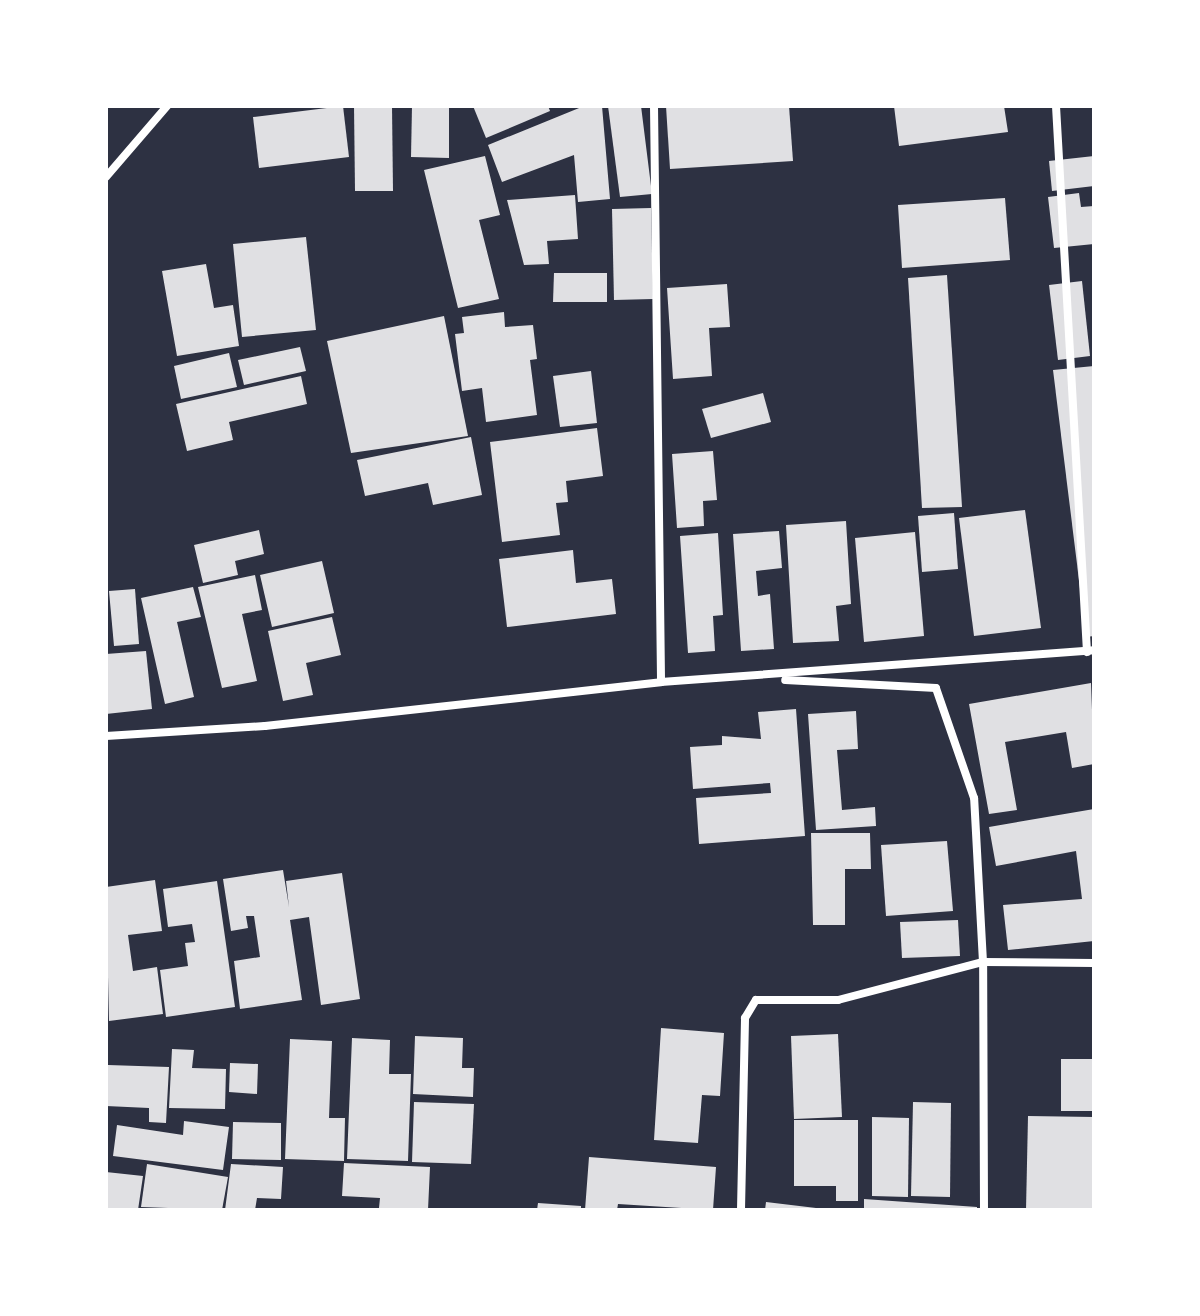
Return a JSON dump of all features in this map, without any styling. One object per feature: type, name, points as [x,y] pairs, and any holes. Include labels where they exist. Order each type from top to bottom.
[{"type":"street","points":[[106,177],[167,106]]},
{"type":"street","points":[[654,106],[661,682]]},
{"type":"street","points":[[106,736],[265,726],[661,682],[752,679],[1090,651],[1056,106]]},
{"type":"street","points":[[752,679],[936,688],[974,798],[983,962],[984,1210]]},
{"type":"street","points":[[741,1210],[745,1018],[756,1000],[838,1000],[983,962],[1094,963]]},
{"type":"building","points":[[343,106],[349,157],[259,168],[253,117]]},
{"type":"building","points":[[354,106],[392,106],[393,191],[355,191]]},
{"type":"building","points":[[412,106],[449,106],[449,158],[411,157]]},
{"type":"building","points":[[473,106],[548,106],[550,111],[486,138]]},
{"type":"building","points":[[584,106],[602,106],[610,199],[578,202],[574,155],[502,182],[488,145]]},
{"type":"building","points":[[608,106],[641,106],[652,194],[620,197]]},
{"type":"building","points":[[666,106],[789,106],[793,161],[670,169]]},
{"type":"building","points":[[894,106],[1004,106],[1008,132],[899,146]]},
{"type":"building","points":[[485,156],[500,215],[479,220],[499,299],[458,308],[424,170]]},
{"type":"building","points":[[1094,156],[1094,186],[1052,191],[1049,161]]},
{"type":"building","points":[[1079,193],[1081,207],[1094,206],[1094,244],[1054,248],[1048,197]]},
{"type":"building","points":[[575,195],[578,239],[547,241],[549,264],[524,265],[507,200]]},
{"type":"building","points":[[1005,198],[1010,260],[902,268],[898,205]]},
{"type":"building","points":[[651,208],[653,299],[614,300],[612,209]]},
{"type":"building","points":[[306,237],[316,330],[242,337],[233,244]]},
{"type":"building","points":[[206,264],[214,308],[233,305],[239,346],[177,356],[162,271]]},
{"type":"building","points":[[554,273],[607,273],[607,302],[553,302]]},
{"type":"building","points":[[947,275],[962,507],[922,508],[908,278]]},
{"type":"building","points":[[1082,281],[1090,356],[1058,360],[1049,285]]},
{"type":"building","points":[[727,284],[730,327],[709,328],[712,376],[673,379],[667,288]]},
{"type":"building","points":[[504,312],[505,327],[533,325],[537,359],[530,360],[537,415],[486,422],[482,388],[462,391],[455,334],[464,333],[462,317]]},
{"type":"building","points":[[444,316],[468,436],[351,453],[327,341]]},
{"type":"building","points":[[300,347],[306,371],[244,385],[238,360]]},
{"type":"building","points":[[229,353],[237,387],[181,399],[174,366]]},
{"type":"building","points":[[1094,366],[1094,636],[1086,637],[1053,370]]},
{"type":"building","points":[[591,371],[597,423],[560,427],[553,376]]},
{"type":"building","points":[[301,376],[307,404],[229,422],[233,440],[187,451],[176,404]]},
{"type":"building","points":[[763,393],[771,422],[711,438],[702,409]]},
{"type":"building","points":[[597,428],[603,476],[566,481],[568,502],[556,503],[560,535],[502,542],[490,442]]},
{"type":"building","points":[[471,437],[482,495],[433,505],[428,483],[365,496],[357,460]]},
{"type":"building","points":[[713,451],[717,500],[703,501],[704,526],[677,528],[672,454]]},
{"type":"building","points":[[1025,510],[1041,628],[974,636],[959,518]]},
{"type":"building","points":[[954,513],[958,569],[922,572],[918,516]]},
{"type":"building","points":[[846,521],[851,604],[836,606],[839,641],[793,643],[786,525]]},
{"type":"building","points":[[259,530],[264,554],[235,561],[238,575],[203,583],[194,545]]},
{"type":"building","points":[[779,531],[782,568],[756,571],[758,596],[770,594],[774,649],[741,651],[733,534]]},
{"type":"building","points":[[915,532],[924,636],[864,642],[855,538]]},
{"type":"building","points":[[718,533],[723,615],[713,616],[715,651],[688,653],[680,536]]},
{"type":"building","points":[[573,550],[576,583],[612,579],[616,614],[507,627],[499,559]]},
{"type":"building","points":[[322,561],[334,613],[272,627],[260,575]]},
{"type":"building","points":[[255,575],[262,610],[242,614],[257,681],[222,688],[198,587]]},
{"type":"building","points":[[193,587],[201,617],[177,622],[194,697],[165,704],[141,598]]},
{"type":"building","points":[[135,589],[139,644],[114,646],[109,591]]},
{"type":"building","points":[[332,617],[341,655],[306,663],[313,695],[283,701],[268,631]]},
{"type":"building","points":[[146,651],[152,709],[106,714],[106,654]]},
{"type":"building","points":[[1091,683],[1094,764],[1072,768],[1066,732],[1005,742],[1017,810],[989,814],[969,704]]},
{"type":"building","points":[[796,709],[805,836],[699,844],[696,798],[771,793],[770,783],[693,789],[690,747],[722,745],[722,736],[761,739],[758,712]]},
{"type":"building","points":[[856,711],[858,749],[837,750],[842,810],[875,807],[876,826],[816,830],[808,714]]},
{"type":"building","points":[[1094,809],[1094,941],[1008,950],[1003,905],[1082,899],[1076,851],[996,866],[989,827]]},
{"type":"building","points":[[811,833],[870,833],[871,869],[845,869],[845,925],[813,925]]},
{"type":"building","points":[[947,841],[953,911],[886,916],[881,845]]},
{"type":"building","points":[[283,870],[289,907],[286,881],[342,873],[360,999],[321,1005],[309,917],[290,920],[302,1000],[240,1009],[234,961],[260,957],[254,916],[246,916],[248,928],[231,931],[223,879]]},
{"type":"building","points":[[155,880],[162,931],[128,935],[133,971],[157,967],[163,1014],[109,1021],[106,887]]},
{"type":"building","points":[[217,881],[235,1007],[166,1017],[160,970],[188,966],[185,943],[195,942],[192,924],[168,927],[163,889]]},
{"type":"building","points":[[958,920],[960,956],[902,958],[900,922]]},
{"type":"building","points":[[661,1028],[724,1033],[720,1096],[702,1095],[698,1143],[654,1140]]},
{"type":"building","points":[[838,1034],[842,1117],[794,1119],[791,1036]]},
{"type":"building","points":[[415,1036],[463,1038],[462,1068],[474,1068],[473,1097],[413,1094]]},
{"type":"building","points":[[352,1038],[390,1040],[389,1074],[411,1074],[408,1161],[347,1159]]},
{"type":"building","points":[[290,1039],[332,1041],[329,1118],[345,1118],[344,1161],[285,1159]]},
{"type":"building","points":[[172,1049],[194,1050],[192,1068],[226,1069],[225,1109],[169,1108]]},
{"type":"building","points":[[1061,1059],[1094,1059],[1094,1111],[1061,1111]]},
{"type":"building","points":[[230,1063],[258,1064],[257,1094],[229,1092]]},
{"type":"building","points":[[108,1065],[169,1067],[166,1123],[149,1122],[149,1108],[106,1106]]},
{"type":"building","points":[[414,1102],[474,1104],[471,1164],[412,1162]]},
{"type":"building","points":[[913,1102],[951,1103],[950,1197],[911,1196]]},
{"type":"building","points":[[1028,1116],[1094,1117],[1094,1210],[1026,1210]]},
{"type":"building","points":[[872,1117],[909,1118],[908,1197],[872,1196]]},
{"type":"building","points":[[794,1120],[858,1120],[858,1201],[836,1201],[836,1186],[794,1186]]},
{"type":"building","points":[[184,1121],[229,1127],[223,1170],[113,1156],[117,1125],[183,1135]]},
{"type":"building","points":[[233,1122],[281,1123],[281,1160],[232,1159]]},
{"type":"building","points":[[589,1157],[716,1167],[713,1210],[618,1204],[617,1210],[585,1210]]},
{"type":"building","points":[[344,1163],[430,1167],[428,1210],[379,1208],[380,1198],[342,1196]]},
{"type":"building","points":[[147,1164],[228,1177],[222,1210],[141,1207]]},
{"type":"building","points":[[231,1164],[283,1167],[281,1199],[257,1198],[255,1210],[225,1210]]},
{"type":"building","points":[[106,1172],[143,1176],[138,1210],[106,1210]]},
{"type":"building","points":[[864,1199],[977,1207],[977,1210],[864,1210]]},
{"type":"building","points":[[766,1202],[816,1208],[816,1210],[765,1210]]},
{"type":"building","points":[[538,1203],[581,1206],[581,1210],[537,1210]]}]
